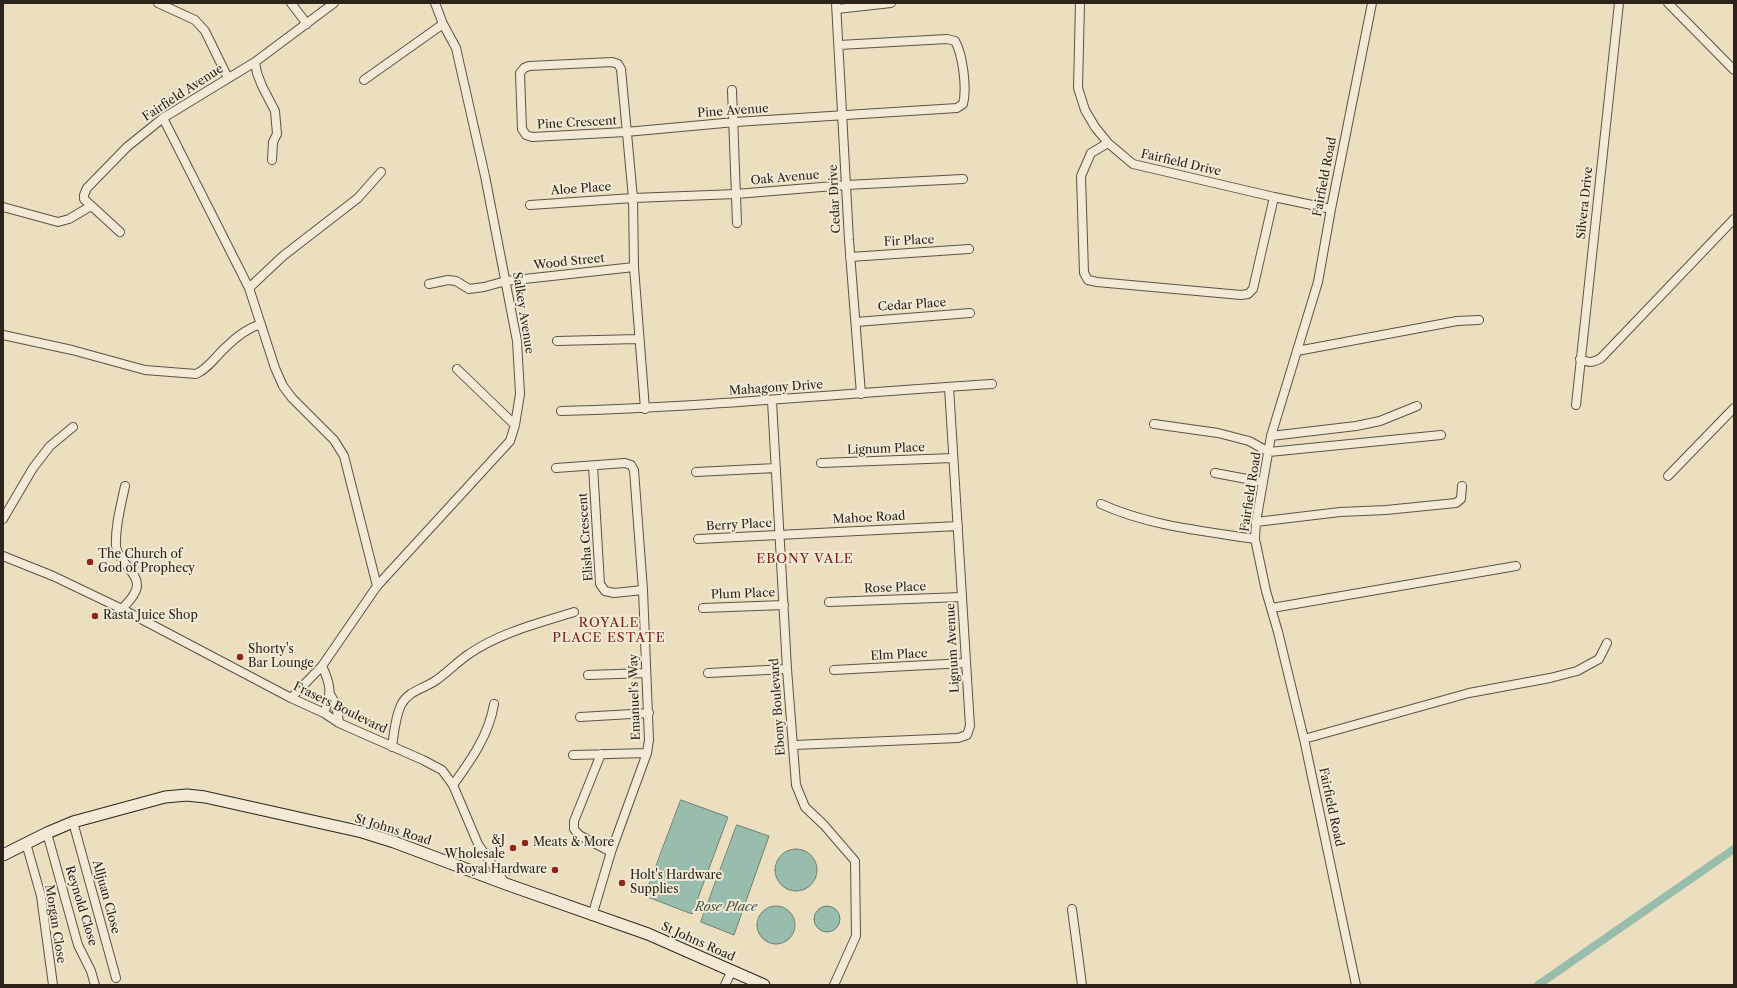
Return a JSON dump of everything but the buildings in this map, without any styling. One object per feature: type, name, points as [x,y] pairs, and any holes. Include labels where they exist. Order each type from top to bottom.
[{"type":"main road","name":"St Johns Road","points":[[3,855],[73,822],[165,797],[204,797],[362,832],[401,844],[592,916],[648,934],[764,985]]},
{"type":"street","points":[[158,3],[195,20],[205,31],[228,78]]},
{"type":"street","points":[[291,3],[307,24]]},
{"type":"street","name":"Fairfield Avenue","points":[[91,206],[84,199],[87,188],[126,147],[163,118],[255,62],[334,3]]},
{"type":"street","name":"Salkey Avenue","points":[[291,698],[322,666],[377,586],[510,441],[515,425],[520,394],[517,341],[506,281],[485,176],[456,48],[443,24],[435,3]]},
{"type":"street","points":[[836,6],[891,3]]},
{"type":"street","name":"Fairfield Drive","points":[[1080,3],[1078,88],[1085,110],[1095,127],[1108,143],[1132,164],[1331,209]]},
{"type":"street","name":"Fairfield Road","points":[[1356,985],[1304,739],[1272,608],[1266,591],[1255,539],[1256,522],[1271,436],[1318,282],[1372,3]]},
{"type":"street","name":"Silvera Drive","points":[[1576,405],[1619,3]]},
{"type":"street","points":[[1668,3],[1734,70]]},
{"type":"street","name":"Cedar Drive","points":[[836,6],[850,257],[861,394]]},
{"type":"street","points":[[364,80],[443,24]]},
{"type":"street","name":"Pine Avenue","points":[[626,132],[735,122],[957,108],[963,104],[965,96],[959,48],[955,41],[947,39],[839,45]]},
{"type":"street","points":[[255,62],[262,86],[275,111],[277,134],[273,142],[272,160]]},
{"type":"street","name":"Pine Crescent","points":[[612,62],[618,64],[621,69],[626,132],[532,137],[526,135],[522,129],[520,73],[524,68],[529,66],[612,62]]},
{"type":"street","points":[[732,90],[735,122],[737,223]]},
{"type":"street","points":[[163,118],[248,288],[275,368],[283,386],[292,398],[334,440],[344,456],[377,586]]},
{"type":"street","points":[[626,132],[633,198],[634,267],[644,409]]},
{"type":"street","points":[[1108,143],[1091,153],[1081,176],[1084,273],[1088,280],[1241,295],[1248,294],[1254,289],[1274,197]]},
{"type":"street","points":[[248,288],[283,256],[358,198],[381,172]]},
{"type":"street","name":"Oak Avenue","points":[[633,198],[736,194],[846,185],[963,179]]},
{"type":"street","name":"Aloe Place","points":[[530,205],[633,198]]},
{"type":"street","points":[[3,207],[58,222],[69,219],[91,206],[120,232]]},
{"type":"street","points":[[1580,359],[1587,362],[1595,362],[1601,358],[1734,219]]},
{"type":"street","name":"Fir Place","points":[[850,257],[969,249]]},
{"type":"street","name":"Wood Street","points":[[429,284],[448,280],[456,281],[469,289],[484,287],[506,281],[634,267]]},
{"type":"street","name":"Cedar Place","points":[[856,322],[970,313]]},
{"type":"street","points":[[1298,351],[1457,321],[1479,320]]},
{"type":"street","points":[[3,335],[72,350],[145,370],[196,374],[202,372],[227,346],[252,327],[261,324]]},
{"type":"street","points":[[557,341],[638,339]]},
{"type":"street","points":[[457,369],[515,425]]},
{"type":"street","name":"Mahagony Drive","points":[[561,411],[644,409],[772,401],[992,384]]},
{"type":"street","name":"Lignum Avenue","points":[[794,746],[958,738],[967,735],[970,726],[949,387]]},
{"type":"street","name":"Ebony Boulevard","points":[[772,401],[787,669],[796,785],[805,807],[824,825],[855,861],[856,936],[834,985]]},
{"type":"street","points":[[1271,436],[1356,426],[1380,421],[1417,406]]},
{"type":"street","points":[[1668,476],[1734,408]]},
{"type":"street","points":[[1154,424],[1218,433],[1249,441],[1269,452],[1441,436]]},
{"type":"street","points":[[3,519],[33,468],[50,446],[73,428]]},
{"type":"street","name":"Lignum Place","points":[[821,463],[953,458]]},
{"type":"street","name":"Emanuel's Way","points":[[592,916],[611,852],[647,753],[649,740],[643,590],[634,470],[631,465],[625,463],[593,466]]},
{"type":"street","points":[[556,468],[593,466]]},
{"type":"street","name":"Elisha Crescent","points":[[593,466],[600,584],[605,591],[614,593],[643,590]]},
{"type":"street","points":[[696,472],[776,468]]},
{"type":"street","points":[[1215,474],[1263,482]]},
{"type":"street","points":[[122,609],[138,587],[132,571],[118,555],[116,547],[116,533],[125,486]]},
{"type":"street","points":[[1256,522],[1340,512],[1386,510],[1456,503],[1461,499],[1462,486]]},
{"type":"street","points":[[1101,504],[1122,514],[1168,525],[1255,539]]},
{"type":"street","name":"Mahoe Road","points":[[780,535],[958,526]]},
{"type":"street","name":"Berry Place","points":[[698,539],[780,535]]},
{"type":"street","name":"Frasers Boulevard","points":[[3,556],[53,576],[122,609],[291,698],[324,713],[339,723],[423,760],[442,770],[453,785],[478,844],[506,884]]},
{"type":"street","points":[[1272,608],[1516,566]]},
{"type":"street","name":"Rose Place","points":[[829,602],[962,597]]},
{"type":"street","name":"Plum Place","points":[[703,608],[784,605]]},
{"type":"street","points":[[392,747],[396,717],[401,705],[407,697],[437,680],[469,654],[491,642],[516,631],[574,612]]},
{"type":"street","points":[[1304,739],[1469,693],[1550,678],[1577,671],[1599,658],[1607,643]]},
{"type":"street","name":"Elm Place","points":[[834,670],[965,663]]},
{"type":"street","points":[[322,666],[328,678],[330,688],[330,694],[324,713]]},
{"type":"street","points":[[708,673],[787,669]]},
{"type":"street","points":[[588,675],[646,673]]},
{"type":"street","points":[[330,694],[335,701],[339,723]]},
{"type":"street","points":[[453,785],[472,758],[485,733],[491,721],[494,704]]},
{"type":"street","points":[[580,717],[649,713]]},
{"type":"street","points":[[573,755],[647,753]]},
{"type":"street","points":[[601,754],[574,821],[574,829],[579,835],[611,852]]},
{"type":"street","name":"Alljuan Close","points":[[73,822],[116,978]]},
{"type":"street","name":"Reynold Close","points":[[47,833],[78,945],[91,971],[95,985]]},
{"type":"street","name":"Morgan Close","points":[[26,843],[41,896],[53,985]]},
{"type":"street","points":[[1072,909],[1082,985]]},
{"type":"street","points":[[725,985],[732,972]]},
{"type":"water","points":[[681,800],[728,817],[692,914],[645,896]]},
{"type":"water","name":"Rose Place","points":[[737,825],[769,836],[734,935],[701,922]]},
{"type":"water","points":[[796,849],[811,855],[817,870],[811,885],[796,891],[781,885],[775,870],[781,855]]},
{"type":"water","points":[[776,906],[786,909],[792,915],[795,925],[792,935],[786,941],[776,944],[766,941],[760,935],[757,925],[760,915],[766,909]]},
{"type":"water","points":[[827,906],[836,910],[840,919],[836,928],[827,932],[818,928],[814,919],[818,910]]},
{"type":"waterway","points":[[1538,985],[1734,849]]},
{"type":"place","name":"The Church of God of Prophecy","points":[[90,562]]},
{"type":"place","name":"Rasta Juice Shop","points":[[95,616]]},
{"type":"place","name":"Shorty's Bar Lounge","points":[[240,657]]},
{"type":"place","name":"Meats & More","points":[[525,843]]},
{"type":"place","name":"&J Wholesale","points":[[513,848]]},
{"type":"place","name":"Royal Hardware","points":[[555,870]]},
{"type":"place","name":"Holt's Hardware Supplies","points":[[622,883]]},
{"type":"district","name":"EBONY VALE","points":[[805,559]]},
{"type":"district","name":"ROYALE PLACE ESTATE","points":[[609,630]]}]
